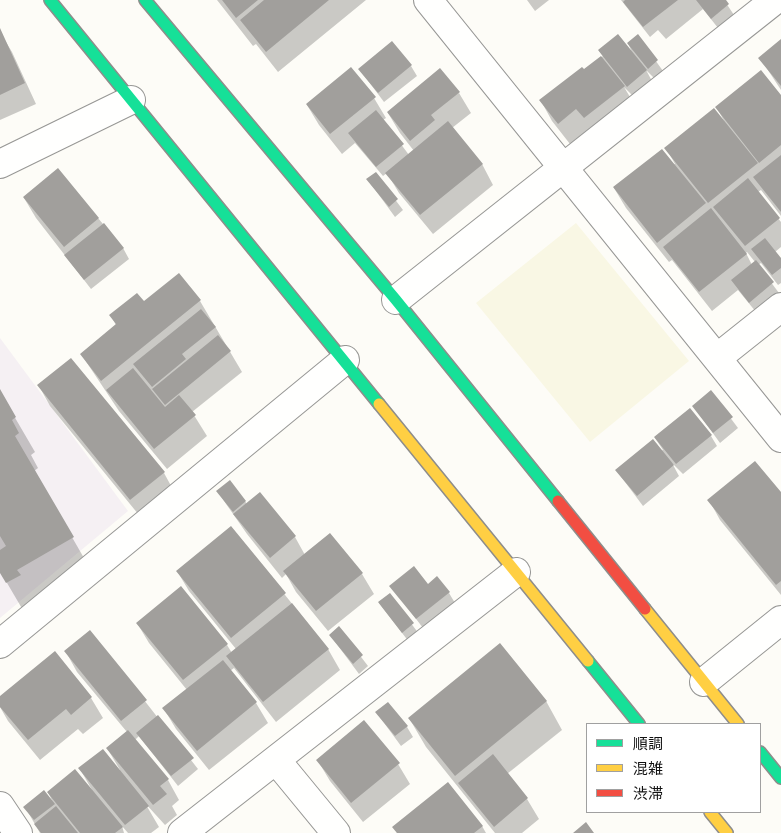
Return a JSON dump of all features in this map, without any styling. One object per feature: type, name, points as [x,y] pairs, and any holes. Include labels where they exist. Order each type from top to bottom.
[{"type":"street","points":[[50,0],[345,360],[638,723]]},
{"type":"street","points":[[145,0],[396,300],[737,723]]},
{"type":"street","points":[[428,0],[781,438]]},
{"type":"street","points":[[396,300],[775,0]]},
{"type":"street","points":[[0,164],[132,100]]},
{"type":"street","points":[[717,358],[781,307]]},
{"type":"street","points":[[0,644],[345,360]]},
{"type":"street","points":[[182,833],[516,572]]},
{"type":"street","points":[[704,682],[781,620]]},
{"type":"street","points":[[761,753],[781,778]]},
{"type":"street","points":[[276,760],[336,833]]},
{"type":"street","points":[[0,806],[18,833]]},
{"type":"street","points":[[711,813],[728,833]]},
{"type":"shaded area","points":[[576,223],[689,361],[590,442],[476,303]]},
{"type":"shaded area","points":[[0,338],[128,511],[0,618]]},
{"type":"building","points":[[222,0],[258,0],[236,18]]},
{"type":"building","points":[[264,0],[329,0],[266,52],[240,20]]},
{"type":"building","points":[[625,0],[678,0],[643,27],[623,2]]},
{"type":"building","points":[[696,0],[726,0],[729,4],[711,19]]},
{"type":"building","points":[[0,28],[25,83],[0,95]]},
{"type":"building","points":[[618,34],[647,70],[627,87],[598,50]]},
{"type":"building","points":[[638,34],[658,60],[648,69],[627,43]]},
{"type":"building","points":[[781,39],[781,86],[758,58]]},
{"type":"building","points":[[392,41],[412,65],[378,93],[358,69]]},
{"type":"building","points":[[601,56],[625,86],[584,118],[576,109],[558,124],[539,100],[582,67],[584,69]]},
{"type":"building","points":[[351,67],[376,97],[330,134],[306,104]]},
{"type":"building","points":[[440,68],[460,92],[431,115],[435,120],[410,141],[387,112]]},
{"type":"building","points":[[761,70],[781,95],[781,145],[759,163],[715,107]]},
{"type":"building","points":[[714,108],[758,163],[708,203],[664,148]]},
{"type":"building","points":[[376,110],[404,144],[376,167],[348,133]]},
{"type":"building","points":[[448,121],[483,164],[420,215],[385,173]]},
{"type":"building","points":[[662,149],[706,203],[657,243],[613,187]]},
{"type":"building","points":[[781,155],[781,212],[753,177]]},
{"type":"building","points":[[58,168],[99,218],[64,247],[23,197]]},
{"type":"building","points":[[376,172],[398,199],[389,207],[366,179]]},
{"type":"building","points":[[748,178],[780,218],[745,246],[713,207]]},
{"type":"building","points":[[711,208],[747,254],[699,292],[663,247]]},
{"type":"building","points":[[104,223],[124,248],[84,280],[64,255]]},
{"type":"building","points":[[765,238],[781,258],[781,268],[772,275],[751,249]]},
{"type":"building","points":[[756,260],[774,282],[749,303],[731,280]]},
{"type":"building","points":[[179,273],[201,300],[101,381],[80,354],[116,324],[109,315],[137,293],[144,301]]},
{"type":"building","points":[[201,309],[216,327],[182,354],[186,359],[152,387],[133,364]]},
{"type":"building","points":[[218,335],[231,351],[165,405],[152,389]]},
{"type":"building","points":[[71,358],[165,472],[130,500],[37,385]]},
{"type":"building","points":[[133,368],[165,407],[179,395],[196,415],[154,449],[106,390]]},
{"type":"building","points":[[0,389],[16,417],[12,420],[19,433],[15,436],[74,537],[17,570],[21,575],[6,583],[0,573],[0,550],[6,546],[0,536]]},
{"type":"building","points":[[711,390],[733,417],[713,433],[692,406]]},
{"type":"building","points":[[690,408],[712,435],[676,464],[654,437]]},
{"type":"building","points":[[653,439],[674,465],[637,496],[615,470]]},
{"type":"building","points":[[755,461],[781,492],[781,581],[776,585],[707,500]]},
{"type":"building","points":[[230,480],[246,501],[233,512],[216,491]]},
{"type":"building","points":[[260,492],[296,536],[270,558],[233,514]]},
{"type":"building","points":[[231,526],[286,593],[231,638],[176,571]]},
{"type":"building","points":[[330,533],[363,573],[316,611],[283,571]]},
{"type":"building","points":[[414,566],[428,584],[437,576],[450,592],[416,619],[389,586]]},
{"type":"building","points":[[181,586],[228,644],[183,680],[136,623]]},
{"type":"building","points":[[390,593],[414,623],[402,633],[378,602]]},
{"type":"building","points":[[292,603],[329,649],[263,702],[226,656]]},
{"type":"building","points":[[339,626],[363,655],[353,664],[329,635]]},
{"type":"building","points":[[90,630],[147,700],[121,721],[64,651]]},
{"type":"building","points":[[500,643],[547,701],[455,776],[408,718]]},
{"type":"building","points":[[55,651],[92,697],[71,715],[66,709],[28,740],[0,707],[0,696]]},
{"type":"building","points":[[223,660],[257,702],[197,751],[162,708]]},
{"type":"building","points":[[388,702],[408,726],[395,736],[375,712]]},
{"type":"building","points":[[158,715],[194,758],[171,776],[136,733]]},
{"type":"building","points":[[364,720],[400,763],[351,803],[316,760]]},
{"type":"building","points":[[128,730],[169,779],[160,786],[167,794],[153,805],[106,748]]},
{"type":"building","points":[[103,749],[149,806],[125,825],[78,768]]},
{"type":"building","points":[[493,754],[528,798],[494,827],[458,783]]},
{"type":"building","points":[[75,769],[123,827],[115,833],[80,833],[47,792]]},
{"type":"building","points":[[448,782],[483,826],[474,833],[397,833],[392,827]]},
{"type":"building","points":[[44,790],[55,804],[34,820],[23,807]]},
{"type":"building","points":[[56,806],[78,833],[41,833],[34,824]]},
{"type":"building","points":[[586,822],[594,833],[573,833]]},
{"type":"traffic: fast","points":[[50,0],[379,404]]},
{"type":"traffic: fast","points":[[145,0],[396,300],[558,501]]},
{"type":"traffic: fast","points":[[588,661],[638,723]]},
{"type":"traffic: fast","points":[[761,753],[781,778]]},
{"type":"traffic: slow","points":[[379,404],[588,661]]},
{"type":"traffic: slow","points":[[645,609],[737,723]]},
{"type":"traffic: slow","points":[[711,813],[727,833]]},
{"type":"traffic: jam","points":[[558,501],[645,609]]}]
